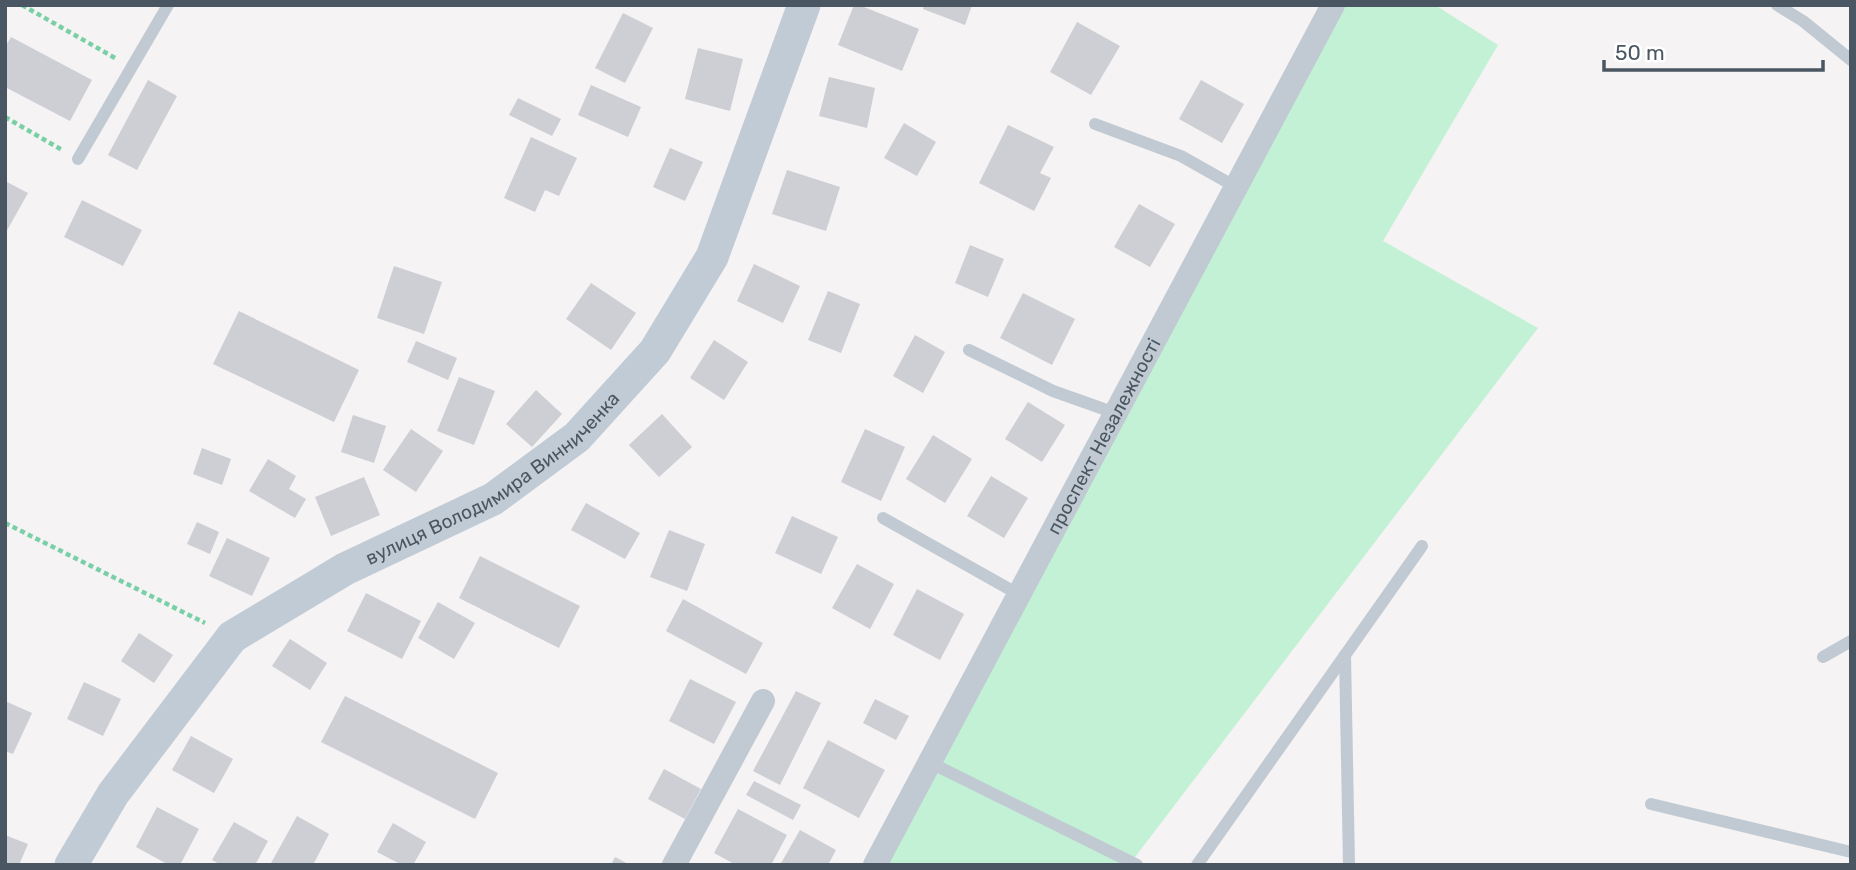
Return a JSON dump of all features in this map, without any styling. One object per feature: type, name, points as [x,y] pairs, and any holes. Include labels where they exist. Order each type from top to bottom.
[{"type":"main road","name":"вулиця Володимира Винниченка","points":[[71,865],[113,794],[232,637],[345,569],[493,499],[577,437],[655,351],[712,257],[804,5]]},
{"type":"street","name":"проспект Незалежності","points":[[876,865],[1333,5]]},
{"type":"street","points":[[674,865],[762,701]]},
{"type":"lane","points":[[78,159],[168,5]]},
{"type":"lane","points":[[1777,5],[1803,21],[1851,60]]},
{"type":"lane","points":[[1095,124],[1181,156],[1236,187]]},
{"type":"lane","points":[[969,350],[1053,391],[1115,413]]},
{"type":"lane","points":[[883,518],[1018,594]]},
{"type":"lane","points":[[1197,865],[1422,545]]},
{"type":"lane","points":[[1823,657],[1851,641]]},
{"type":"lane","points":[[1345,655],[1349,865]]},
{"type":"lane","points":[[929,762],[1137,865]]},
{"type":"lane","points":[[1651,804],[1851,852]]},
{"type":"path","points":[[22,5],[131,67]]},
{"type":"path","points":[[5,117],[78,159]]},
{"type":"path","points":[[5,523],[232,637]]},
{"type":"green space","points":[[1329,5],[1435,5],[1498,45],[1383,241],[1538,328],[1129,865],[869,865]]},
{"type":"building","points":[[854,5],[919,29],[902,71],[838,45]]},
{"type":"building","points":[[924,5],[972,5],[965,25],[923,9]]},
{"type":"building","points":[[623,13],[653,28],[625,83],[595,68]]},
{"type":"building","points":[[1077,22],[1120,46],[1091,95],[1050,72]]},
{"type":"building","points":[[11,37],[92,80],[70,121],[5,87],[5,47]]},
{"type":"building","points":[[698,48],[743,59],[730,111],[685,99]]},
{"type":"building","points":[[829,77],[875,88],[867,128],[819,116]]},
{"type":"building","points":[[148,80],[177,96],[137,170],[108,155]]},
{"type":"building","points":[[1201,80],[1244,104],[1222,143],[1179,119]]},
{"type":"building","points":[[591,85],[641,107],[628,137],[578,115]]},
{"type":"building","points":[[518,98],[561,119],[552,136],[509,115]]},
{"type":"building","points":[[904,123],[936,142],[917,176],[884,158]]},
{"type":"building","points":[[1008,125],[1054,147],[1040,173],[1051,178],[1034,211],[979,183]]},
{"type":"building","points":[[531,137],[577,158],[559,196],[545,190],[535,212],[504,198]]},
{"type":"building","points":[[670,148],[703,162],[685,201],[653,187]]},
{"type":"building","points":[[787,170],[840,187],[826,231],[772,214]]},
{"type":"building","points":[[5,181],[28,193],[5,234]]},
{"type":"building","points":[[82,200],[142,230],[123,266],[64,237]]},
{"type":"building","points":[[1139,204],[1175,224],[1150,267],[1114,247]]},
{"type":"building","points":[[970,245],[1004,259],[988,297],[955,283]]},
{"type":"building","points":[[754,264],[800,286],[783,323],[737,301]]},
{"type":"building","points":[[394,266],[442,282],[424,334],[377,318]]},
{"type":"building","points":[[591,283],[636,313],[611,350],[566,319]]},
{"type":"building","points":[[828,291],[860,304],[841,353],[808,340]]},
{"type":"building","points":[[1023,293],[1075,319],[1052,365],[1000,338]]},
{"type":"building","points":[[239,311],[359,370],[334,422],[213,364]]},
{"type":"building","points":[[915,335],[945,352],[923,393],[893,376]]},
{"type":"building","points":[[714,340],[748,362],[724,400],[690,378]]},
{"type":"building","points":[[416,341],[457,358],[448,380],[407,362]]},
{"type":"building","points":[[459,377],[495,391],[474,445],[437,431]]},
{"type":"building","points":[[536,390],[562,414],[532,447],[506,424]]},
{"type":"building","points":[[1028,402],[1065,425],[1042,462],[1005,439]]},
{"type":"building","points":[[662,414],[692,447],[659,477],[629,445]]},
{"type":"building","points":[[353,415],[386,426],[374,463],[341,452]]},
{"type":"building","points":[[411,429],[443,451],[416,492],[383,470]]},
{"type":"building","points":[[865,429],[905,447],[881,501],[841,482]]},
{"type":"building","points":[[933,435],[972,459],[945,503],[906,479]]},
{"type":"building","points":[[202,448],[231,459],[222,485],[193,474]]},
{"type":"building","points":[[268,459],[296,476],[289,489],[306,499],[295,518],[249,491]]},
{"type":"building","points":[[991,476],[1028,498],[1004,538],[967,516]]},
{"type":"building","points":[[364,477],[380,515],[331,536],[315,497]]},
{"type":"building","points":[[586,503],[640,533],[625,559],[571,530]]},
{"type":"building","points":[[792,516],[838,537],[821,574],[775,553]]},
{"type":"building","points":[[197,522],[219,532],[210,554],[187,544]]},
{"type":"building","points":[[669,530],[705,544],[687,591],[650,577]]},
{"type":"building","points":[[227,538],[270,558],[252,596],[209,576]]},
{"type":"building","points":[[480,556],[580,606],[559,648],[459,598]]},
{"type":"building","points":[[857,564],[894,584],[870,629],[832,608]]},
{"type":"building","points":[[917,589],[964,614],[940,660],[893,635]]},
{"type":"building","points":[[366,593],[421,621],[402,659],[347,631]]},
{"type":"building","points":[[683,599],[763,643],[746,674],[666,631]]},
{"type":"building","points":[[438,602],[475,623],[454,659],[418,638]]},
{"type":"building","points":[[139,633],[173,655],[154,683],[121,661]]},
{"type":"building","points":[[290,639],[327,663],[310,690],[272,666]]},
{"type":"building","points":[[690,679],[736,702],[714,744],[669,721]]},
{"type":"building","points":[[84,682],[121,699],[103,736],[67,719]]},
{"type":"building","points":[[796,691],[821,703],[780,785],[753,771]]},
{"type":"building","points":[[345,696],[498,773],[475,819],[321,742]]},
{"type":"building","points":[[875,699],[909,716],[896,740],[863,723]]},
{"type":"building","points":[[5,701],[32,713],[13,754],[5,751]]},
{"type":"building","points":[[191,736],[233,759],[214,793],[172,770]]},
{"type":"building","points":[[828,740],[885,770],[859,818],[803,788]]},
{"type":"building","points":[[664,769],[701,789],[685,819],[648,799]]},
{"type":"building","points":[[754,781],[801,805],[793,820],[746,795]]},
{"type":"building","points":[[157,807],[199,829],[180,865],[169,865],[136,847]]},
{"type":"building","points":[[738,809],[787,835],[771,865],[736,865],[714,853]]},
{"type":"building","points":[[297,816],[329,834],[313,865],[270,865]]},
{"type":"building","points":[[234,822],[268,841],[255,865],[221,865],[212,860]]},
{"type":"building","points":[[393,823],[426,842],[413,865],[402,865],[377,852]]},
{"type":"building","points":[[800,830],[836,850],[828,865],[780,865]]},
{"type":"building","points":[[5,835],[28,844],[19,865],[5,865]]},
{"type":"building","points":[[615,857],[630,865],[611,865]]}]
